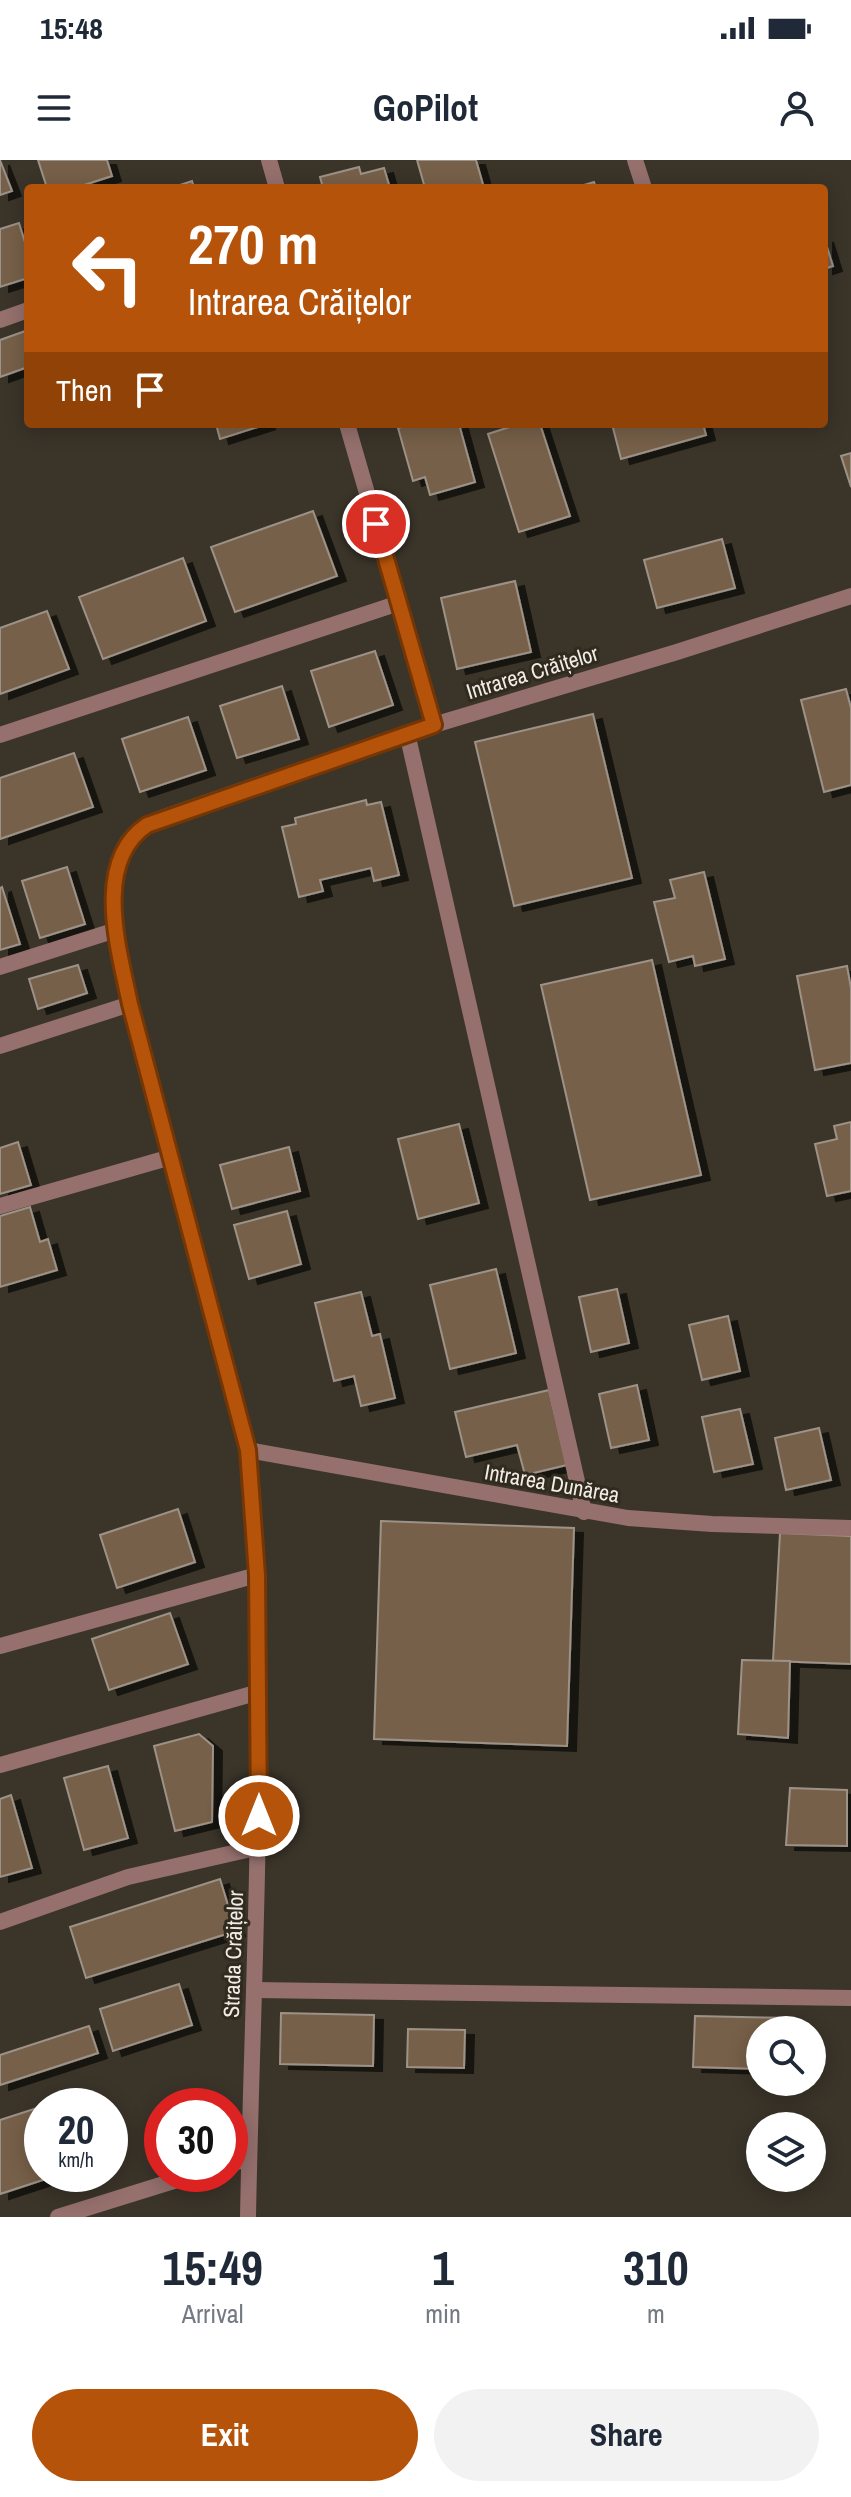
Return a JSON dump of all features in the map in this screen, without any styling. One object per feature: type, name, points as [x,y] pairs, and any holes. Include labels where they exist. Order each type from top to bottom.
[{"type":"street","points":[[269,160],[276,184]]},
{"type":"street","points":[[635,160],[643,184]]},
{"type":"street","points":[[0,320],[24,311]]},
{"type":"street","points":[[348,428],[434,725]]},
{"type":"street","name":"Intrarea Crăițelor","points":[[434,725],[851,596]]},
{"type":"street","points":[[0,735],[399,603]]},
{"type":"street","name":"Strada Crăițelor","points":[[248,2217],[259,1847],[259,1692],[257,1575],[248,1450],[130,1004],[116,930],[114,886],[117,860],[132,835],[147,825],[434,725]]},
{"type":"street","points":[[407,733],[584,1512]]},
{"type":"street","points":[[0,967],[116,930]]},
{"type":"street","points":[[0,1046],[130,1004]]},
{"type":"street","points":[[0,1206],[171,1157]]},
{"type":"street","name":"Intrarea Dunărea","points":[[248,1450],[584,1512],[668,1522],[851,1528]]},
{"type":"street","points":[[0,1646],[257,1575]]},
{"type":"street","points":[[0,1765],[259,1692]]},
{"type":"street","points":[[0,1922],[128,1877],[259,1847]]},
{"type":"street","points":[[254,1990],[851,1998]]},
{"type":"street","points":[[58,2217],[144,2190]]},
{"type":"building","points":[[0,160],[12,191],[0,195]]},
{"type":"building","points":[[38,160],[107,160],[112,176],[87,184],[46,184]]},
{"type":"building","points":[[417,160],[476,160],[483,184],[424,184]]},
{"type":"building","points":[[359,167],[361,174],[384,168],[389,184],[322,184],[320,177]]},
{"type":"building","points":[[19,223],[24,239],[24,279],[0,287],[0,229]]},
{"type":"building","points":[[828,250],[833,266],[828,268]]},
{"type":"building","points":[[24,331],[24,368],[0,377],[0,340]]},
{"type":"building","points":[[217,428],[254,428],[220,439]]},
{"type":"building","points":[[398,428],[460,428],[475,482],[430,495],[425,477],[413,481]]},
{"type":"building","points":[[507,428],[541,428],[570,516],[519,532],[488,434]]},
{"type":"building","points":[[613,428],[704,428],[706,435],[621,459]]},
{"type":"building","points":[[851,453],[851,487],[841,456]]},
{"type":"building","points":[[313,511],[337,576],[235,612],[211,547]]},
{"type":"building","points":[[722,539],[735,588],[657,608],[644,560]]},
{"type":"building","points":[[183,558],[206,621],[103,659],[79,597]]},
{"type":"building","points":[[515,581],[531,652],[457,669],[441,598]]},
{"type":"building","points":[[47,611],[69,669],[0,694],[0,628]]},
{"type":"building","points":[[375,651],[393,705],[329,727],[311,671]]},
{"type":"building","points":[[282,686],[299,739],[237,758],[220,706]]},
{"type":"building","points":[[846,689],[851,708],[851,785],[824,792],[801,700]]},
{"type":"building","points":[[593,714],[632,878],[514,906],[475,742]]},
{"type":"building","points":[[188,717],[206,770],[140,792],[122,739]]},
{"type":"building","points":[[74,753],[93,807],[0,839],[0,778]]},
{"type":"building","points":[[366,800],[367,805],[381,802],[399,875],[374,881],[371,868],[320,880],[323,891],[299,897],[282,827],[296,824],[295,818]]},
{"type":"building","points":[[67,867],[85,924],[40,938],[22,881]]},
{"type":"building","points":[[704,872],[725,959],[695,966],[693,956],[669,962],[654,902],[675,898],[670,880]]},
{"type":"building","points":[[0,888],[20,944],[0,950]]},
{"type":"building","points":[[652,960],[701,1175],[590,1200],[541,985]]},
{"type":"building","points":[[78,965],[87,993],[38,1009],[29,979]]},
{"type":"building","points":[[847,966],[851,988],[851,1063],[815,1070],[797,976]]},
{"type":"building","points":[[851,1122],[851,1191],[827,1196],[815,1144],[837,1139],[834,1126]]},
{"type":"building","points":[[459,1124],[479,1203],[418,1219],[398,1139]]},
{"type":"building","points":[[18,1142],[31,1185],[0,1194],[0,1148]]},
{"type":"building","points":[[289,1147],[300,1191],[232,1209],[220,1165]]},
{"type":"building","points":[[30,1207],[40,1242],[48,1239],[57,1270],[0,1287],[0,1216]]},
{"type":"building","points":[[287,1211],[301,1264],[249,1279],[234,1225]]},
{"type":"building","points":[[496,1269],[516,1353],[450,1369],[430,1285]]},
{"type":"building","points":[[617,1289],[629,1343],[591,1352],[579,1297]]},
{"type":"building","points":[[361,1292],[372,1336],[380,1334],[395,1398],[361,1406],[354,1376],[334,1381],[315,1303]]},
{"type":"building","points":[[728,1316],[740,1371],[702,1380],[689,1325]]},
{"type":"building","points":[[637,1385],[649,1440],[611,1448],[599,1394]]},
{"type":"building","points":[[549,1390],[567,1465],[525,1475],[517,1445],[466,1457],[455,1412]]},
{"type":"building","points":[[740,1409],[753,1464],[714,1472],[702,1417]]},
{"type":"building","points":[[819,1428],[831,1480],[786,1490],[775,1438]]},
{"type":"building","points":[[178,1509],[195,1562],[117,1588],[100,1535]]},
{"type":"building","points":[[381,1521],[574,1528],[567,1746],[374,1739]]},
{"type":"building","points":[[780,1533],[851,1536],[851,1664],[773,1661]]},
{"type":"building","points":[[170,1613],[188,1664],[109,1690],[92,1639]]},
{"type":"building","points":[[742,1660],[790,1661],[788,1738],[738,1734]]},
{"type":"building","points":[[199,1734],[213,1746],[212,1822],[175,1831],[154,1746]]},
{"type":"building","points":[[108,1766],[128,1838],[84,1850],[64,1778]]},
{"type":"building","points":[[790,1788],[847,1790],[847,1846],[786,1845]]},
{"type":"building","points":[[11,1795],[32,1868],[0,1877],[0,1799]]},
{"type":"building","points":[[220,1879],[236,1931],[86,1978],[70,1927]]},
{"type":"building","points":[[179,1984],[192,2025],[113,2051],[100,2009]]},
{"type":"building","points":[[281,2013],[374,2015],[373,2066],[280,2064]]},
{"type":"building","points":[[695,2016],[746,2017],[746,2069],[693,2067]]},
{"type":"building","points":[[89,2026],[98,2053],[0,2085],[0,2055]]},
{"type":"building","points":[[408,2029],[465,2030],[464,2068],[407,2067]]},
{"type":"building","points":[[24,2112],[24,2186],[0,2194],[0,2120]]},
{"type":"route","points":[[259,1816],[257,1575],[248,1450],[130,1004],[116,930],[114,886],[117,860],[132,835],[147,825],[434,725],[376,524]]}]
